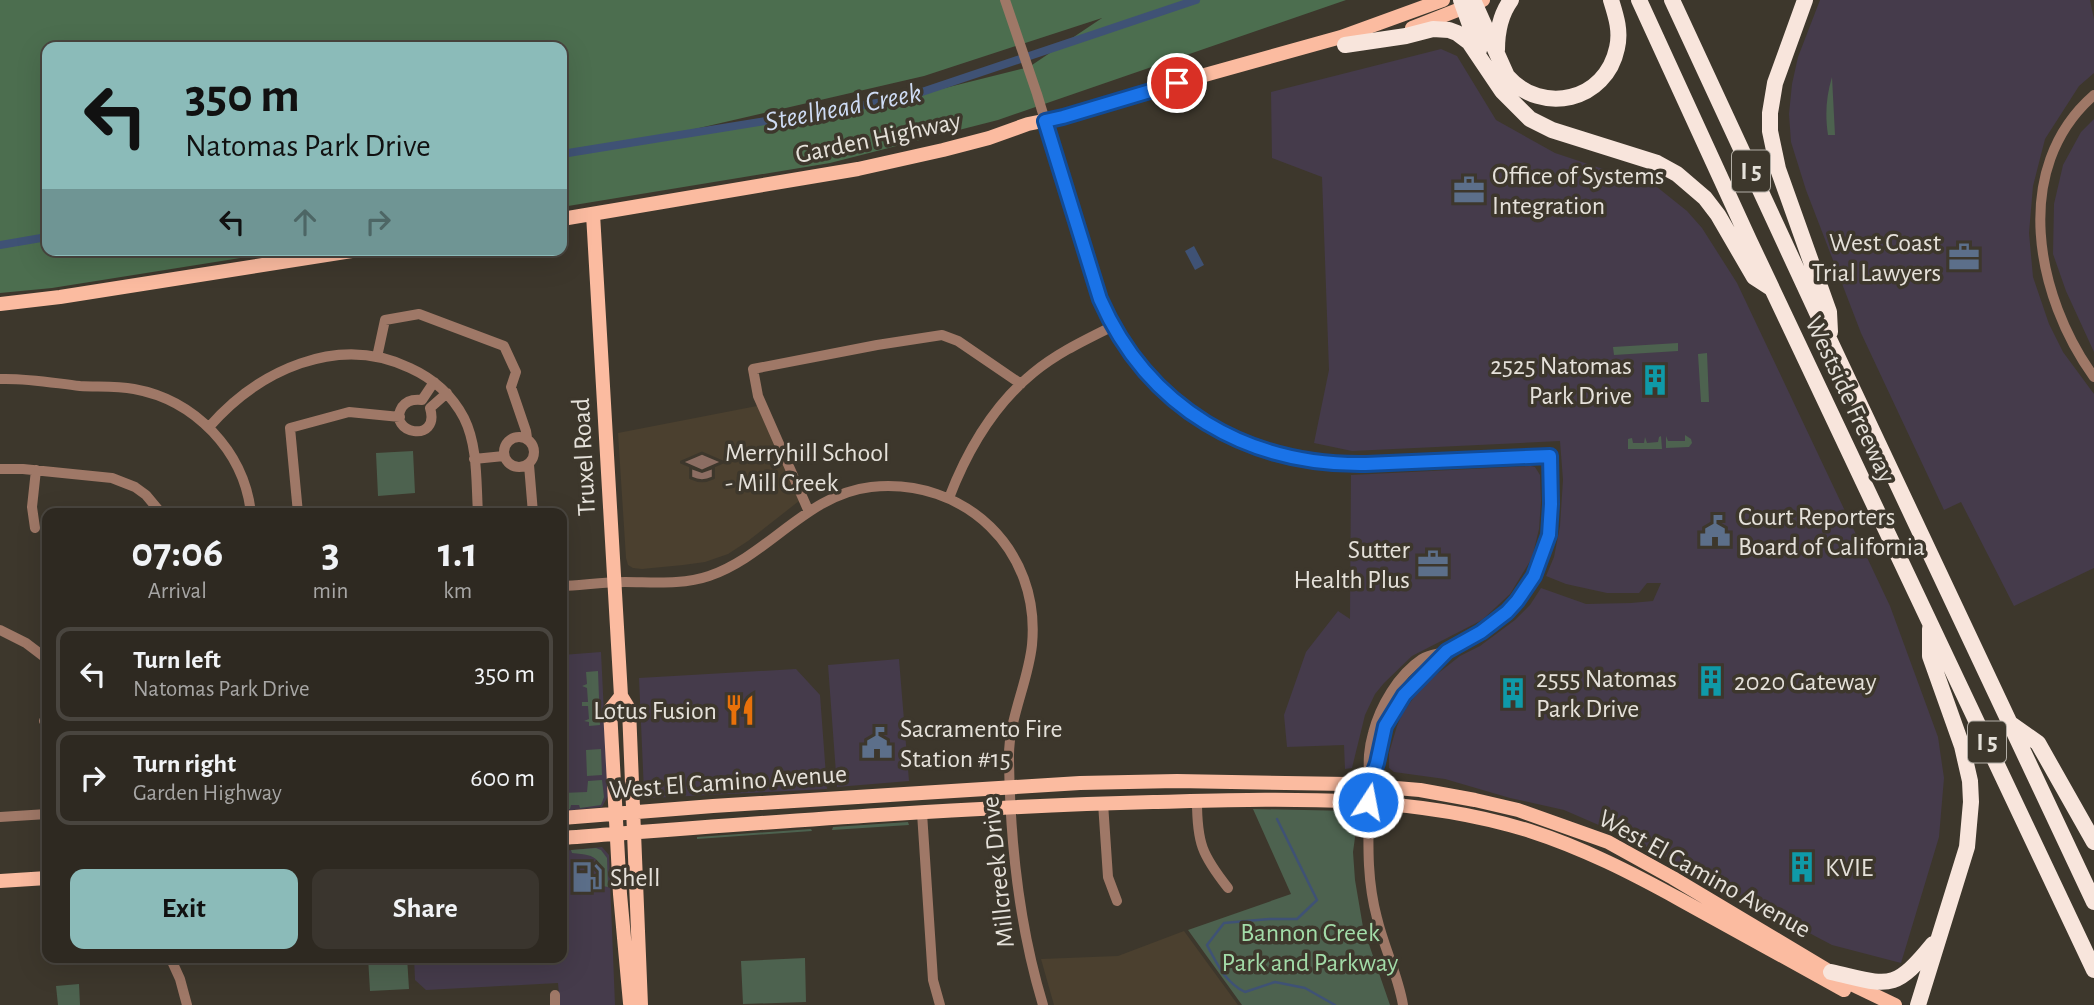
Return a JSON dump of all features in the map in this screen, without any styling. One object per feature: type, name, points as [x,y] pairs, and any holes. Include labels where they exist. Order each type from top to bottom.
[{"type":"highway","points":[[1491,60],[1497,49],[1502,16],[1511,0]]},
{"type":"highway","points":[[1345,45],[1441,28],[1450,30],[1465,37],[1514,84],[1530,95],[1540,98],[1566,98],[1590,88],[1608,70],[1617,49],[1619,28],[1611,0]]},
{"type":"highway","name":"Westside Freeway","points":[[1639,0],[2094,970]]},
{"type":"highway","name":"Westside Freeway","points":[[1672,0],[2094,902]]},
{"type":"highway","points":[[1805,0],[1774,83],[1770,131],[1778,169],[1829,312],[1830,341]]},
{"type":"highway","points":[[1471,2],[1502,91],[1530,119],[1552,130],[1668,168],[1705,198],[1754,277],[1773,289]]},
{"type":"highway","points":[[1918,1005],[1967,847],[1971,802],[1970,781],[1962,746],[1930,656],[1930,623]]},
{"type":"highway","points":[[2009,723],[2038,743],[2094,842]]},
{"type":"highway","points":[[1831,972],[1879,983],[1898,979],[1912,969],[1937,940]]},
{"type":"main road","name":"Garden Highway","points":[[567,218],[885,164],[989,138],[1009,129],[1063,117],[1341,37],[1443,0]]},
{"type":"main road","name":"Garden Highway","points":[[1199,77],[1407,30],[1471,2]]},
{"type":"main road","name":"Truxel Road","points":[[593,214],[621,696],[629,709],[635,832],[638,1004]]},
{"type":"main road","points":[[0,304],[320,256]]},
{"type":"main road","name":"Truxel Road","points":[[621,696],[610,710],[616,834],[624,952],[628,952],[632,957],[638,1004]]},
{"type":"main road","name":"West El Camino Avenue","points":[[567,818],[1010,787],[1174,781],[1369,785],[1420,790],[1518,810],[1608,842],[1831,972],[1895,1005]]},
{"type":"main road","name":"West El Camino Avenue","points":[[567,838],[1012,806],[1197,801],[1368,802],[1427,808],[1491,820],[1567,844],[1631,873],[1871,1005]]},
{"type":"main road","points":[[0,881],[42,878]]},
{"type":"street","points":[[1006,4],[1037,94],[1093,282],[1113,326],[1138,364],[1179,404],[1218,430],[1243,442],[1288,457],[1322,463],[1550,456],[1549,535],[1534,576],[1517,601],[1495,623],[1447,651],[1423,659],[1408,671],[1384,705],[1375,725],[1367,763],[1369,882],[1403,1005]]},
{"type":"street","points":[[2094,95],[2079,111],[2058,143],[2044,185],[2040,221],[2043,264],[2053,298],[2075,347],[2094,377]]},
{"type":"street","points":[[377,357],[385,320],[419,314],[504,346],[516,372],[511,387],[527,438]]},
{"type":"street","points":[[950,498],[958,474],[978,437],[1005,400],[1032,373],[1061,353],[1113,326]]},
{"type":"street","points":[[809,512],[758,396],[753,369],[942,335],[958,341],[1021,384]]},
{"type":"street","points":[[209,427],[237,398],[286,368],[336,355],[377,357],[404,365],[434,382],[447,393],[465,421],[474,459],[478,508]]},
{"type":"street","points":[[0,379],[32,379],[70,385],[133,389],[176,403],[209,427],[228,450],[247,490],[250,508]]},
{"type":"street","points":[[434,382],[422,400],[412,400],[403,406],[400,417],[403,426],[412,432],[423,431],[432,418],[430,408],[447,393]]},
{"type":"street","points":[[298,508],[290,428],[349,412],[400,417]]},
{"type":"street","points":[[514,436],[527,438],[534,445],[534,456],[528,464],[519,468],[509,464],[504,456],[505,444],[514,436]]},
{"type":"street","points":[[474,459],[504,456]]},
{"type":"street","points":[[528,464],[532,508]]},
{"type":"street","points":[[0,469],[112,478],[146,495],[157,508]]},
{"type":"street","points":[[36,470],[32,507],[36,528]]},
{"type":"street","name":"Millcreek Drive","points":[[567,586],[691,581],[709,576],[750,554],[809,512],[849,491],[872,487],[919,489],[950,498],[980,517],[1006,545],[1021,572],[1030,601],[1032,647],[1011,732],[1009,758],[1016,867],[1023,924],[1043,1005]]},
{"type":"street","points":[[0,630],[26,643],[42,655]]},
{"type":"street","points":[[1197,801],[1197,827],[1201,846],[1228,888]]},
{"type":"street","points":[[1103,803],[1108,877],[1117,901]]},
{"type":"street","points":[[922,813],[933,980],[940,1005]]},
{"type":"street","points":[[0,817],[42,814]]},
{"type":"street","points":[[173,963],[187,1005]]},
{"type":"shaded area","points":[[1820,0],[2090,0],[2094,19],[2094,73],[2079,86],[2045,139],[2033,186],[2029,233],[2033,277],[2049,324],[2063,352],[2094,394],[2094,568],[2014,606],[1961,502],[1944,510],[1861,333],[1806,190],[1791,142],[1789,114],[1798,57]]},
{"type":"shaded area","points":[[1441,49],[1457,56],[1496,120],[1555,153],[1657,187],[1687,211],[1702,228],[1737,283],[1890,606],[1938,737],[1944,778],[1939,837],[1901,963],[1832,945],[1631,839],[1564,810],[1445,779],[1394,772],[1389,768],[1389,753],[1397,726],[1402,714],[1422,686],[1460,656],[1480,646],[1515,620],[1530,605],[1541,588],[1586,604],[1631,603],[1653,601],[1661,583],[1647,583],[1639,593],[1607,593],[1566,584],[1546,576],[1554,557],[1560,526],[1563,480],[1560,441],[1352,451],[1314,443],[1329,370],[1322,177],[1272,158],[1271,92]]},
{"type":"shaded area","points":[[2094,119],[2094,352],[2066,291],[2053,254],[2054,204],[2063,165],[2081,132]]},
{"type":"shaded area","name":"Merryhill School - Mill Creek","points":[[757,406],[799,501],[728,554],[705,562],[683,565],[642,569],[628,565],[618,433]]},
{"type":"shaded area","points":[[1535,467],[1540,475],[1539,529],[1532,558],[1510,594],[1482,620],[1412,656],[1384,683],[1375,694],[1365,715],[1352,768],[1345,769],[1344,745],[1287,747],[1284,715],[1306,652],[1338,611],[1350,619],[1351,475]]},
{"type":"shaded area","points":[[601,652],[608,796],[602,807],[567,810],[567,655]]},
{"type":"shaded area","points":[[899,659],[909,781],[837,787],[828,665]]},
{"type":"shaded area","points":[[796,669],[820,695],[827,789],[650,798],[644,792],[639,678]]},
{"type":"shaded area","points":[[602,847],[609,855],[615,1005],[560,1005],[558,983],[426,990],[415,980],[414,963],[567,963],[567,850]]},
{"type":"shaded area","points":[[1184,931],[1238,1005],[1054,1005],[1041,959],[1118,956]]},
{"type":"green space","points":[[0,0],[1346,0],[998,120],[830,163],[567,206],[567,42],[42,42],[42,256],[252,256],[52,288],[0,293]],"holes":[[[1102,18],[1029,67],[901,99],[604,150],[924,76]]]},
{"type":"green space","points":[[1832,77],[1835,135],[1828,135],[1827,106]]},
{"type":"green space","points":[[1678,343],[1678,351],[1614,355],[1613,347]]},
{"type":"green space","points":[[1707,353],[1709,402],[1701,402],[1698,354]]},
{"type":"green space","points":[[1685,435],[1691,439],[1689,447],[1666,448],[1666,436],[1668,441],[1685,441]]},
{"type":"green space","points":[[1661,436],[1662,449],[1628,449],[1628,439],[1632,438],[1633,443],[1644,443],[1645,437],[1647,443],[1658,442]]},
{"type":"green space","points":[[413,451],[415,493],[378,496],[376,453]]},
{"type":"green space","points":[[598,671],[600,725],[589,726],[589,722],[584,721],[589,719],[588,706],[582,706],[582,702],[588,702],[587,688],[582,686],[587,684],[586,672]]},
{"type":"green space","points":[[601,749],[602,775],[587,776],[586,750]]},
{"type":"green space","points":[[602,780],[604,797],[601,805],[580,808],[579,805],[571,805],[570,809],[567,809],[567,793],[587,792],[588,781]]},
{"type":"green space","name":"Bannon Creek Park and Parkway","points":[[1253,809],[1351,811],[1357,823],[1353,852],[1363,927],[1390,1005],[1242,1005],[1188,930],[1291,894]]},
{"type":"green space","points":[[908,822],[909,825],[832,830],[833,827]]},
{"type":"green space","points":[[812,831],[697,839],[697,837]]},
{"type":"green space","points":[[596,848],[607,858],[608,887],[603,886],[597,860],[588,855],[572,853],[571,850]]},
{"type":"green space","points":[[805,958],[806,1002],[743,1004],[741,961]]},
{"type":"green space","points":[[368,963],[407,963],[409,989],[370,991]]},
{"type":"green space","points":[[79,984],[80,1005],[58,1005],[56,986]]},
{"type":"water","points":[[1194,246],[1204,265],[1195,270],[1185,251]]},
{"type":"waterway","name":"Steelhead Creek","points":[[567,153],[901,99],[1196,0]]},
{"type":"waterway","name":"Steelhead Creek","points":[[0,245],[42,238]]},
{"type":"waterway","points":[[1277,819],[1317,900],[1297,919],[1224,923],[1207,945],[1227,978],[1245,992],[1275,982],[1305,988],[1335,1005]]},
{"type":"place","name":"Office of Systems Integration","points":[[1469,190]]},
{"type":"place","name":"West Coast Trial Lawyers","points":[[1964,257]]},
{"type":"place","name":"2525 Natomas Park Drive","points":[[1655,380]]},
{"type":"place","name":"Merryhill School - Mill Creek","points":[[702,467]]},
{"type":"place","name":"Court Reporters Board of California","points":[[1715,531]]},
{"type":"place","name":"Sutter Health Plus","points":[[1433,564]]},
{"type":"place","name":"2020 Gateway","points":[[1711,681]]},
{"type":"place","name":"2555 Natomas Park Drive","points":[[1513,693]]},
{"type":"place","name":"Lotus Fusion","points":[[740,710]]},
{"type":"place","name":"Sacramento Fire Station #15","points":[[877,743]]},
{"type":"place","name":"KVIE","points":[[1802,867]]},
{"type":"place","name":"Shell","points":[[587,877]]},
{"type":"route","points":[[1177,83],[1045,121],[1100,299],[1127,349],[1164,391],[1218,430],[1261,449],[1306,461],[1366,464],[1550,456],[1549,535],[1534,576],[1517,601],[1495,623],[1447,651],[1404,695],[1385,726],[1369,785],[1368,802]]}]
